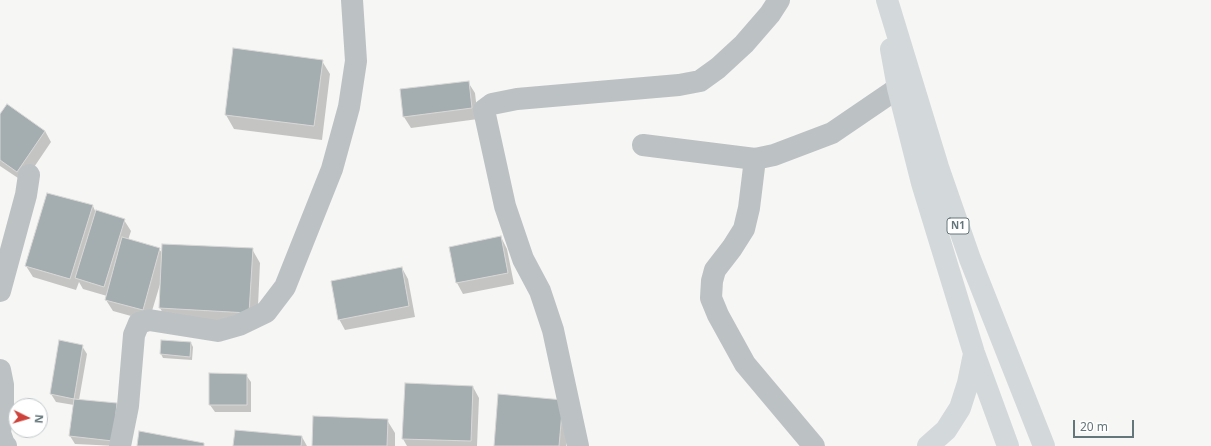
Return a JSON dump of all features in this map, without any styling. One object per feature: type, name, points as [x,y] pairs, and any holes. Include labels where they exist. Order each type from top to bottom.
[{"type":"highway","name":"N1","points":[[883,0],[898,88],[922,183],[974,352],[1008,446]]},
{"type":"highway","name":"N1","points":[[888,0],[938,167],[970,259],[1044,446]]},
{"type":"highway","points":[[928,446],[946,430],[960,408],[968,383],[974,352]]},
{"type":"street","points":[[120,446],[128,406],[134,335],[139,323],[149,320],[218,331],[239,325],[266,312],[285,287],[332,169],[349,107],[356,61],[352,0]]},
{"type":"street","points":[[578,446],[553,330],[540,291],[523,259],[505,206],[484,110],[492,104],[517,99],[679,85],[700,81],[718,68],[744,44],[770,14],[779,0]]},
{"type":"street","points":[[643,145],[755,159],[774,155],[832,133],[898,88]]},
{"type":"street","points":[[755,159],[750,208],[744,229],[732,248],[714,270],[711,298],[718,316],[745,364],[814,446]]},
{"type":"street","points":[[0,291],[26,195],[29,175]]},
{"type":"street","points":[[0,370],[3,385],[0,433],[6,446]]},
{"type":"building","points":[[233,48],[323,60],[314,126],[225,115]]},
{"type":"building","points":[[469,81],[472,108],[403,117],[400,89]]},
{"type":"building","points":[[7,104],[45,131],[17,172],[0,160],[0,114]]},
{"type":"building","points":[[47,193],[93,205],[70,279],[25,266]]},
{"type":"building","points":[[96,210],[125,219],[104,287],[75,278]]},
{"type":"building","points":[[501,236],[508,273],[456,283],[449,247]]},
{"type":"building","points":[[122,237],[160,248],[143,310],[105,300]]},
{"type":"building","points":[[162,244],[253,248],[249,313],[159,308]]},
{"type":"building","points":[[402,267],[409,306],[338,320],[331,281]]},
{"type":"building","points":[[59,340],[83,345],[74,399],[50,394]]},
{"type":"building","points":[[161,340],[191,342],[190,357],[160,354]]},
{"type":"building","points":[[209,373],[247,374],[247,405],[209,405]]},
{"type":"building","points":[[405,383],[473,386],[471,441],[402,439]]},
{"type":"building","points":[[498,394],[563,400],[559,446],[494,446]]},
{"type":"building","points":[[74,399],[117,403],[113,441],[69,436]]},
{"type":"building","points":[[313,416],[388,419],[387,446],[312,446]]},
{"type":"building","points":[[235,430],[302,436],[301,446],[233,446]]},
{"type":"building","points":[[139,431],[204,443],[204,446],[137,446]]}]
